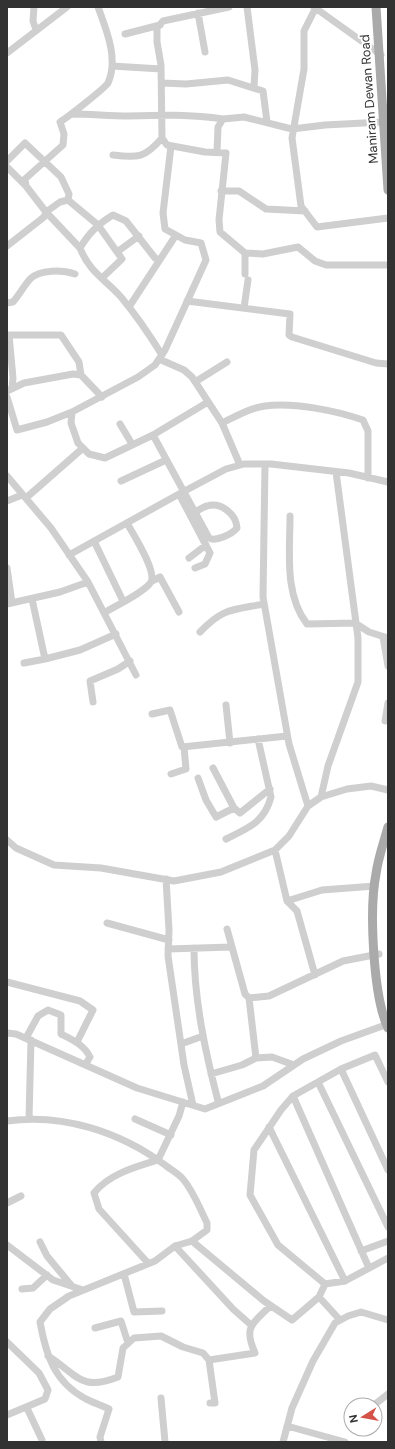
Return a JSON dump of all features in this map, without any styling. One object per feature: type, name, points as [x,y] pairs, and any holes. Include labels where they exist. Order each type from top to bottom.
[{"type":"main road","name":"Maniram Dewan Road","points":[[376,7],[387,120],[386,151],[388,190]]},
{"type":"main road","name":"Maniram Dewan Road","points":[[381,7],[381,55]]},
{"type":"main road","points":[[388,827],[376,874],[375,886],[379,997],[388,1026]]},
{"type":"main road","points":[[388,844],[380,872],[377,955],[388,1012]]},
{"type":"street","points":[[34,7],[33,21],[36,30]]},
{"type":"street","points":[[7,53],[67,7]]},
{"type":"street","points":[[26,186],[25,179],[45,163],[63,145],[64,134],[60,122],[108,84],[112,66],[106,28],[98,7]]},
{"type":"street","points":[[229,7],[163,21],[157,28],[157,42],[162,83],[162,138],[167,145],[171,146],[226,153],[221,191],[219,220],[220,232],[245,254],[263,254],[298,247],[315,262],[326,265],[388,265]]},
{"type":"street","points":[[247,7],[255,70],[254,87]]},
{"type":"street","points":[[381,55],[315,8],[304,31],[304,70],[292,129],[294,162],[301,206],[317,227],[388,218]]},
{"type":"street","points":[[198,14],[205,52]]},
{"type":"street","points":[[124,34],[160,25]]},
{"type":"street","points":[[112,66],[161,69]]},
{"type":"street","points":[[162,83],[186,84],[228,80],[254,87],[263,91],[267,122]]},
{"type":"street","points":[[72,114],[126,116],[162,115],[208,117],[223,120],[244,117],[292,129],[387,120]]},
{"type":"street","points":[[217,152],[218,127],[223,120]]},
{"type":"street","points":[[112,155],[139,157],[151,151],[162,138]]},
{"type":"street","points":[[7,161],[25,143],[61,177],[70,194],[68,200]]},
{"type":"street","points":[[7,397],[17,430],[47,422],[72,412],[102,397],[155,365],[161,357],[206,260],[201,243],[185,240],[165,229],[163,212],[171,146]]},
{"type":"street","points":[[7,168],[26,186],[46,212],[80,248],[86,262],[95,274],[102,278],[129,307],[146,328],[161,357],[184,370],[195,382],[222,423],[240,465]]},
{"type":"street","points":[[221,191],[239,191],[266,209],[305,211]]},
{"type":"street","points":[[7,246],[44,217],[46,212],[60,202],[68,200]]},
{"type":"street","points":[[68,200],[98,225],[122,259],[102,278]]},
{"type":"street","points":[[80,248],[87,236],[98,225],[114,215],[126,221],[155,258],[160,260]]},
{"type":"street","points":[[117,252],[139,236]]},
{"type":"street","points":[[129,307],[176,236]]},
{"type":"street","points":[[244,308],[247,277],[245,254]]},
{"type":"street","points":[[7,303],[13,302],[31,278],[44,273],[64,270],[75,274]]},
{"type":"street","points":[[187,300],[290,314],[289,334],[292,337],[376,363],[388,364]]},
{"type":"street","points":[[9,390],[13,378],[9,335],[61,335],[79,362],[82,375],[102,397]]},
{"type":"street","points":[[195,382],[227,362]]},
{"type":"street","points":[[9,390],[24,383],[40,382],[73,374],[82,375]]},
{"type":"street","points":[[72,412],[71,423],[78,443],[89,454],[105,458],[153,435],[208,402]]},
{"type":"street","points":[[222,423],[245,412],[266,406],[297,407],[348,415],[363,420],[368,431],[368,478]]},
{"type":"street","points":[[120,424],[132,444]]},
{"type":"street","points":[[153,435],[210,553],[205,564],[195,568]]},
{"type":"street","points":[[7,501],[24,496],[83,448]]},
{"type":"street","points":[[121,481],[166,460]]},
{"type":"street","points":[[69,555],[226,469],[240,465],[271,464],[336,472],[388,482]]},
{"type":"street","points":[[265,465],[264,604],[287,736],[308,806]]},
{"type":"street","points":[[321,797],[328,766],[358,682],[358,638],[336,472]]},
{"type":"street","points":[[7,476],[51,528],[88,582],[136,675]]},
{"type":"street","points":[[182,493],[195,512],[209,538],[212,540],[234,532],[237,528],[235,519],[231,512],[226,509],[207,506],[195,512]]},
{"type":"street","points":[[290,516],[292,594],[299,614],[307,624],[355,623],[370,632],[386,638],[388,666]]},
{"type":"street","points":[[127,523],[152,571],[152,581]]},
{"type":"street","points":[[94,541],[123,601]]},
{"type":"street","points":[[189,558],[206,545]]},
{"type":"street","points":[[7,568],[9,604],[60,592],[88,582]]},
{"type":"street","points":[[104,613],[146,588],[152,581],[160,577],[179,612]]},
{"type":"street","points":[[32,599],[45,659]]},
{"type":"street","points":[[200,632],[216,616],[226,610],[264,604]]},
{"type":"street","points":[[24,663],[80,650],[116,634]]},
{"type":"street","points":[[93,702],[90,681],[118,669],[130,661]]},
{"type":"street","points":[[385,721],[388,703]]},
{"type":"street","points":[[226,705],[230,743]]},
{"type":"street","points":[[152,714],[170,710],[182,747],[184,747],[186,768],[171,774]]},
{"type":"street","points":[[184,747],[287,736]]},
{"type":"street","points":[[226,839],[249,828],[260,820],[269,806],[271,797],[270,789],[258,740]]},
{"type":"street","points":[[213,768],[237,812],[242,812],[270,789]]},
{"type":"street","points":[[198,778],[206,800],[216,817],[234,808]]},
{"type":"street","points":[[7,840],[16,848],[54,865],[101,868],[174,881],[221,872],[275,850],[289,836],[308,806],[321,797],[347,789],[371,786],[388,790]]},
{"type":"street","points":[[275,850],[288,901],[297,911],[315,975]]},
{"type":"street","points":[[166,879],[169,940],[168,956],[181,1044],[193,1105]]},
{"type":"street","points":[[288,901],[322,890],[375,886]]},
{"type":"street","points":[[107,923],[169,940]]},
{"type":"street","points":[[228,929],[231,947],[245,994],[249,998],[256,1058]]},
{"type":"street","points":[[168,949],[231,947]]},
{"type":"street","points":[[194,948],[194,963],[203,1036],[218,1101]]},
{"type":"street","points":[[249,998],[269,996],[343,961],[377,955]]},
{"type":"street","points":[[7,982],[80,1001],[93,1010],[77,1042]]},
{"type":"street","points":[[29,1119],[28,1039],[38,1016],[48,1010],[61,1015],[61,1034],[77,1042],[87,1050],[90,1057],[85,1065]]},
{"type":"street","points":[[7,1033],[16,1034],[28,1039],[137,1088],[205,1109],[263,1086],[294,1065],[341,1041],[388,1026]]},
{"type":"street","points":[[181,1044],[203,1036]]},
{"type":"street","points":[[388,1082],[375,1055],[341,1069],[293,1096],[269,1127],[254,1150],[250,1195],[278,1245],[325,1284],[345,1281],[388,1258]]},
{"type":"street","points":[[211,1074],[242,1065],[256,1058],[272,1057],[294,1065]]},
{"type":"street","points":[[341,1069],[388,1170]]},
{"type":"street","points":[[318,1082],[388,1227]]},
{"type":"street","points":[[293,1096],[369,1268]]},
{"type":"street","points":[[148,1264],[99,1210],[94,1193],[102,1183],[116,1174],[158,1160],[171,1135],[183,1102]]},
{"type":"street","points":[[7,1121],[29,1119],[70,1122],[87,1126],[124,1140],[158,1160],[182,1178],[208,1223],[208,1230],[192,1241],[175,1246],[148,1264],[83,1290],[50,1309],[40,1322],[44,1349],[52,1366],[63,1381],[86,1399],[98,1403],[109,1410],[100,1437],[101,1442]]},
{"type":"street","points":[[135,1119],[171,1135]]},
{"type":"street","points":[[269,1127],[345,1281]]},
{"type":"street","points":[[7,1203],[21,1196]]},
{"type":"street","points":[[192,1241],[270,1306],[292,1320],[319,1297],[325,1284]]},
{"type":"street","points":[[361,1251],[388,1241]]},
{"type":"street","points":[[40,1242],[47,1256],[73,1287]]},
{"type":"street","points":[[7,1245],[46,1276],[53,1280],[83,1290]]},
{"type":"street","points":[[175,1246],[233,1309],[251,1325]]},
{"type":"street","points":[[124,1274],[134,1312],[162,1311]]},
{"type":"street","points":[[22,1289],[33,1288],[46,1276]]},
{"type":"street","points":[[319,1297],[340,1320]]},
{"type":"street","points":[[209,1360],[255,1353],[249,1340],[251,1325],[270,1306]]},
{"type":"street","points":[[283,1442],[292,1408],[313,1361],[335,1323],[348,1316],[361,1312],[388,1320]]},
{"type":"street","points":[[95,1328],[120,1321],[128,1343]]},
{"type":"street","points":[[48,1356],[59,1363],[76,1378],[90,1383],[105,1382],[118,1377],[123,1348],[134,1338],[161,1336],[183,1347],[203,1353],[209,1360],[215,1403],[210,1403]]},
{"type":"street","points":[[7,1342],[39,1373],[48,1390],[45,1399],[27,1408],[7,1415]]},
{"type":"street","points":[[161,1398],[165,1442]]},
{"type":"street","points":[[27,1408],[42,1440]]},
{"type":"street","points":[[288,1426],[321,1434],[333,1440],[345,1442]]}]
